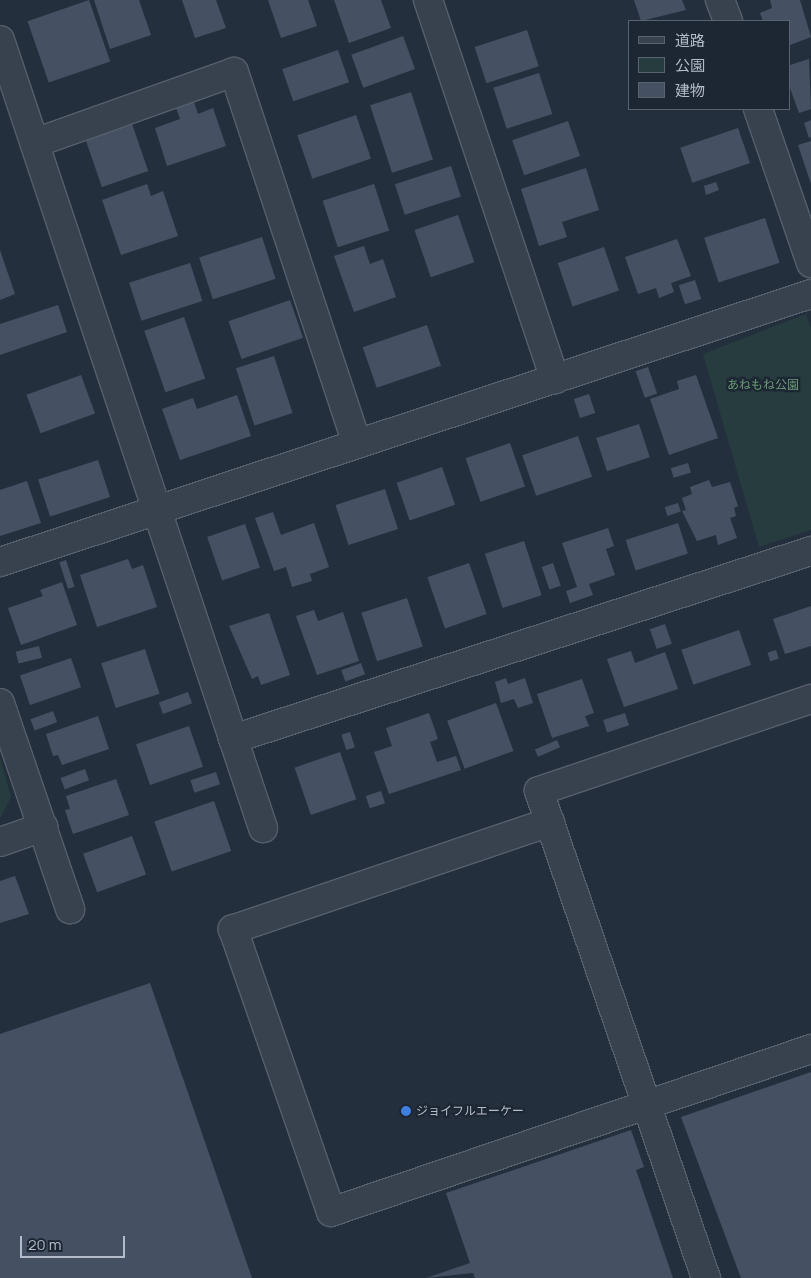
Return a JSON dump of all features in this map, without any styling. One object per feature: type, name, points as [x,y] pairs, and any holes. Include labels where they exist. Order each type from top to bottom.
[{"type":"street","points":[[428,0],[554,378]]},
{"type":"street","points":[[720,0],[728,20]]},
{"type":"street","points":[[0,40],[263,828]]},
{"type":"street","points":[[35,143],[234,72],[357,443]]},
{"type":"street","points":[[758,110],[811,264]]},
{"type":"street","points":[[0,562],[811,294]]},
{"type":"street","points":[[233,739],[811,551]]},
{"type":"street","points":[[706,1278],[649,1105],[539,791],[811,699]]},
{"type":"street","points":[[0,703],[70,909]]},
{"type":"street","points":[[550,822],[233,929],[331,1212],[811,1049]]},
{"type":"street","points":[[0,842],[42,827]]},
{"type":"green space","name":"あねもね公園","points":[[806,314],[811,328],[811,530],[759,547],[703,354]]},
{"type":"green space","points":[[0,758],[11,797],[0,819]]},
{"type":"building","points":[[89,0],[110,61],[49,83],[28,21]]},
{"type":"building","points":[[94,0],[139,0],[151,35],[110,49]]},
{"type":"building","points":[[182,0],[216,0],[226,28],[195,38]]},
{"type":"building","points":[[268,0],[308,0],[317,26],[281,38]]},
{"type":"building","points":[[334,0],[381,0],[391,28],[349,43]]},
{"type":"building","points":[[634,0],[682,0],[686,10],[645,20],[641,20]]},
{"type":"building","points":[[770,0],[800,0],[811,37],[791,45],[791,20],[763,20],[760,13],[772,8]]},
{"type":"building","points":[[527,30],[539,66],[486,83],[475,47]]},
{"type":"building","points":[[403,36],[415,69],[363,88],[351,55]]},
{"type":"building","points":[[338,50],[349,82],[293,101],[282,69]]},
{"type":"building","points":[[809,59],[811,109],[799,113],[791,91],[791,65]]},
{"type":"building","points":[[539,73],[552,114],[507,129],[493,88]]},
{"type":"building","points":[[411,92],[433,160],[392,173],[370,105]]},
{"type":"building","points":[[191,93],[198,114],[213,108],[226,146],[167,166],[155,128],[180,119],[173,99]]},
{"type":"building","points":[[356,115],[371,158],[312,179],[297,135]]},
{"type":"building","points":[[811,120],[811,137],[809,138],[804,123]]},
{"type":"building","points":[[131,121],[148,171],[102,187],[85,137]]},
{"type":"building","points":[[568,121],[580,156],[524,175],[512,140]]},
{"type":"building","points":[[738,128],[750,163],[692,183],[680,148]]},
{"type":"building","points":[[811,141],[811,184],[798,145]]},
{"type":"building","points":[[451,166],[461,196],[405,215],[395,184]]},
{"type":"building","points":[[586,168],[599,210],[562,222],[567,237],[539,246],[521,189]]},
{"type":"building","points":[[716,182],[719,190],[706,195],[704,186]]},
{"type":"building","points":[[147,184],[151,196],[163,191],[178,236],[121,255],[102,200]]},
{"type":"building","points":[[374,184],[389,231],[338,247],[323,201]]},
{"type":"building","points":[[458,215],[474,262],[431,277],[415,230]]},
{"type":"building","points":[[765,218],[780,263],[719,282],[704,238]]},
{"type":"building","points":[[262,237],[276,279],[213,299],[199,257]]},
{"type":"building","points":[[677,239],[691,276],[671,283],[674,292],[659,298],[656,288],[638,294],[625,257]]},
{"type":"building","points":[[364,246],[370,264],[383,259],[396,297],[354,312],[334,256]]},
{"type":"building","points":[[604,247],[619,290],[573,306],[558,263]]},
{"type":"building","points":[[0,250],[15,294],[0,300]]},
{"type":"building","points":[[190,263],[202,301],[141,321],[129,283]]},
{"type":"building","points":[[695,280],[701,299],[685,304],[679,285]]},
{"type":"building","points":[[290,300],[303,338],[242,359],[229,321]]},
{"type":"building","points":[[58,305],[67,332],[0,355],[0,324]]},
{"type":"building","points":[[184,317],[205,378],[165,392],[144,331]]},
{"type":"building","points":[[427,325],[441,366],[377,388],[363,347]]},
{"type":"building","points":[[274,356],[293,413],[254,425],[236,368]]},
{"type":"building","points":[[648,367],[657,393],[645,398],[636,371]]},
{"type":"building","points":[[81,375],[95,414],[41,433],[26,395]]},
{"type":"building","points":[[696,375],[718,438],[669,455],[650,399],[679,389],[677,381]]},
{"type":"building","points":[[589,394],[595,413],[580,418],[574,399]]},
{"type":"building","points":[[237,395],[251,436],[180,460],[162,409],[193,398],[197,409]]},
{"type":"building","points":[[639,424],[650,457],[607,471],[596,438]]},
{"type":"building","points":[[578,436],[592,477],[536,496],[522,455]]},
{"type":"building","points":[[510,443],[525,486],[481,502],[466,458]]},
{"type":"building","points":[[98,460],[110,497],[50,517],[38,479]]},
{"type":"building","points":[[688,463],[691,473],[674,478],[671,468]]},
{"type":"building","points":[[442,467],[455,505],[410,520],[397,483]]},
{"type":"building","points":[[709,480],[712,487],[730,482],[738,506],[734,508],[736,516],[730,518],[737,538],[718,545],[716,535],[697,541],[682,511],[686,510],[682,498],[692,494],[690,487]]},
{"type":"building","points":[[27,481],[41,523],[0,536],[0,490]]},
{"type":"building","points":[[385,489],[398,529],[349,545],[336,505]]},
{"type":"building","points":[[678,503],[681,512],[667,516],[665,507]]},
{"type":"building","points":[[273,512],[281,535],[314,523],[329,567],[310,574],[312,581],[292,587],[286,567],[274,571],[255,518]]},
{"type":"building","points":[[678,523],[688,553],[636,570],[626,540]]},
{"type":"building","points":[[245,524],[260,567],[222,581],[207,537]]},
{"type":"building","points":[[608,528],[614,546],[606,549],[615,575],[589,584],[593,595],[570,603],[566,591],[577,587],[562,543]]},
{"type":"building","points":[[524,541],[542,595],[503,608],[485,554]]},
{"type":"building","points":[[128,559],[132,569],[143,565],[157,607],[97,627],[80,575]]},
{"type":"building","points":[[66,560],[75,587],[68,589],[59,562]]},
{"type":"building","points":[[469,563],[487,614],[445,628],[427,577]]},
{"type":"building","points":[[553,563],[561,586],[549,590],[542,567]]},
{"type":"building","points":[[62,582],[77,625],[21,645],[8,608],[43,596],[40,590]]},
{"type":"building","points":[[407,598],[423,647],[377,661],[361,613]]},
{"type":"building","points":[[811,606],[811,646],[785,654],[773,619]]},
{"type":"building","points":[[314,610],[318,621],[343,612],[359,661],[317,675],[296,616]]},
{"type":"building","points":[[269,613],[290,675],[261,685],[258,676],[252,679],[229,626]]},
{"type":"building","points":[[665,624],[672,644],[657,649],[650,629]]},
{"type":"building","points":[[739,630],[751,665],[693,685],[681,650]]},
{"type":"building","points":[[39,646],[42,658],[19,663],[16,652]]},
{"type":"building","points":[[145,649],[160,694],[116,708],[101,663]]},
{"type":"building","points":[[776,650],[779,659],[770,661],[767,653]]},
{"type":"building","points":[[631,651],[635,663],[665,652],[678,689],[624,707],[607,659]]},
{"type":"building","points":[[71,658],[81,687],[30,705],[20,676]]},
{"type":"building","points":[[361,663],[365,674],[345,681],[341,670]]},
{"type":"building","points":[[506,678],[508,684],[525,678],[533,703],[518,708],[514,699],[501,703],[495,682]]},
{"type":"building","points":[[582,679],[594,713],[585,716],[589,726],[552,738],[537,694]]},
{"type":"building","points":[[188,692],[192,703],[163,714],[159,703]]},
{"type":"building","points":[[496,703],[513,751],[465,769],[447,721]]},
{"type":"building","points":[[53,711],[57,722],[35,730],[30,719]]},
{"type":"building","points":[[429,713],[438,739],[430,742],[437,762],[456,756],[461,770],[389,794],[374,752],[392,746],[386,728]]},
{"type":"building","points":[[625,713],[629,725],[607,732],[603,720]]},
{"type":"building","points":[[98,716],[109,749],[62,765],[58,755],[53,756],[46,734]]},
{"type":"building","points":[[189,726],[203,767],[150,785],[136,744]]},
{"type":"building","points":[[350,732],[355,747],[346,750],[341,735]]},
{"type":"building","points":[[557,740],[560,747],[538,757],[535,749]]},
{"type":"building","points":[[340,752],[356,799],[311,815],[295,768]]},
{"type":"building","points":[[85,769],[89,780],[65,789],[61,778]]},
{"type":"building","points":[[216,772],[220,784],[194,793],[190,780]]},
{"type":"building","points":[[116,779],[129,815],[73,834],[65,810],[70,809],[66,796]]},
{"type":"building","points":[[381,791],[385,803],[370,808],[366,796]]},
{"type":"building","points":[[214,801],[231,851],[172,872],[154,822]]},
{"type":"building","points":[[132,836],[146,875],[97,892],[83,854]]},
{"type":"building","points":[[15,876],[29,914],[0,923],[0,881]]},
{"type":"building","points":[[150,983],[252,1278],[0,1278],[0,1034]]},
{"type":"building","points":[[811,1072],[811,1278],[741,1278],[681,1117]]},
{"type":"building","points":[[631,1130],[644,1167],[636,1170],[673,1278],[475,1278],[473,1273],[426,1278],[470,1263],[446,1193]]},
{"type":"place","name":"ジョイフルエーケー","points":[[406,1111]]}]
